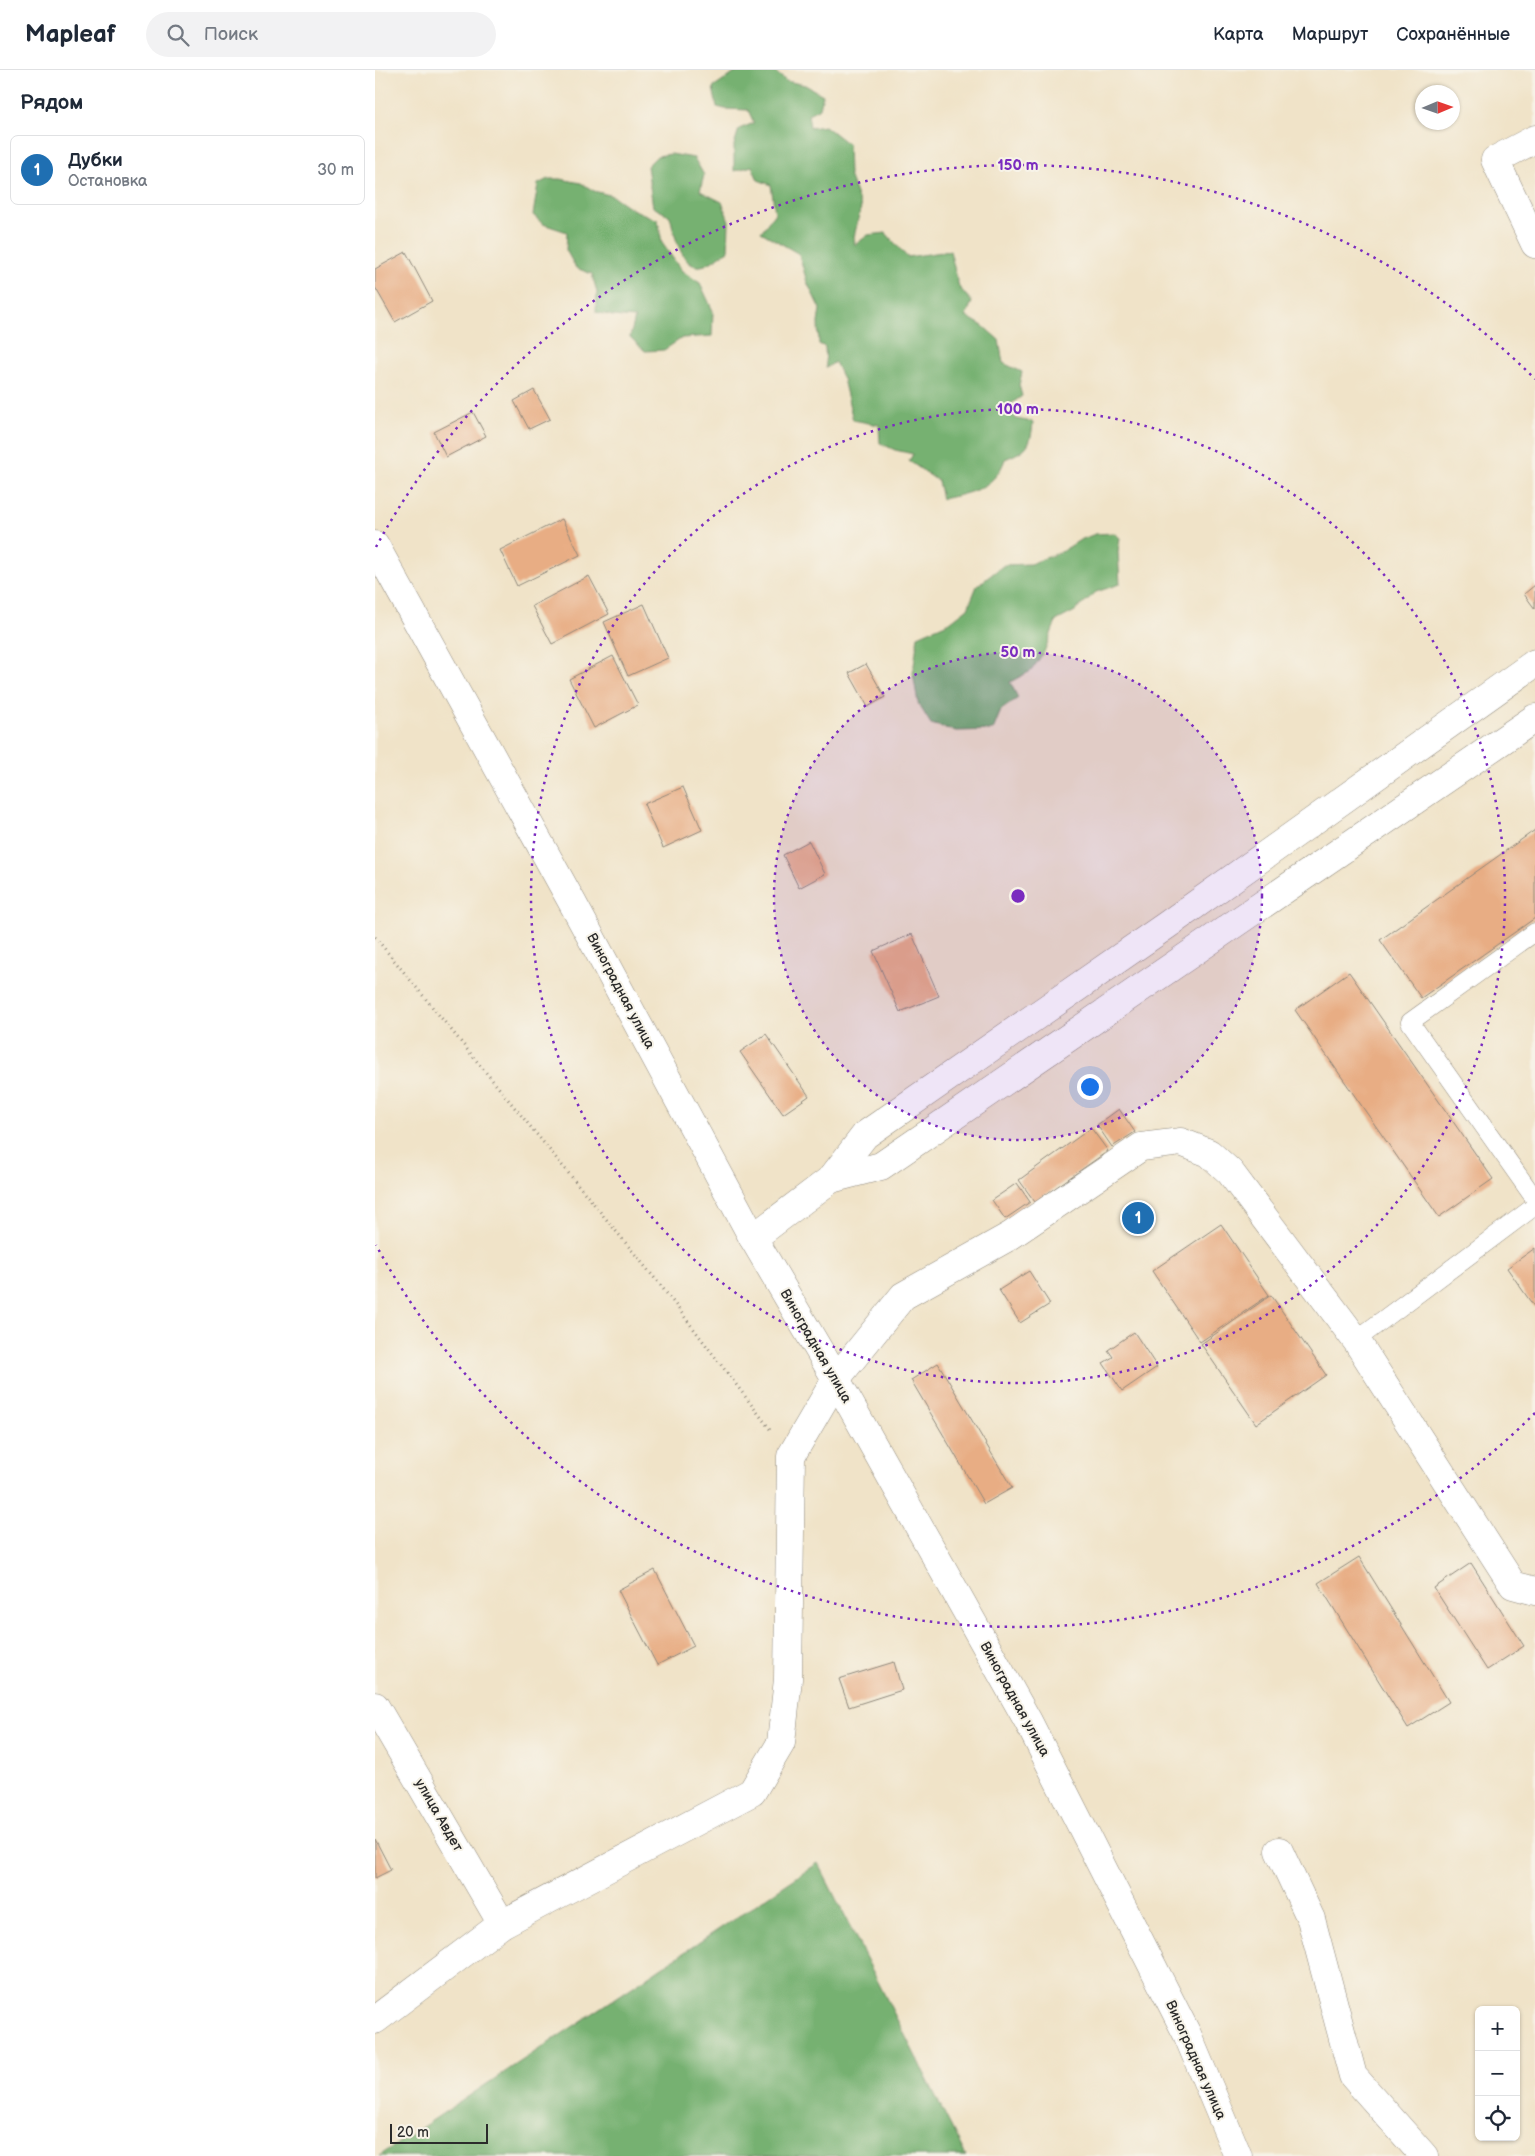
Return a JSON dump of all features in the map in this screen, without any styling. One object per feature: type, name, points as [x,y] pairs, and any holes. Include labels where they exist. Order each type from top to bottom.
[{"type":"street","points":[[1535,139],[1495,160],[1535,244]]},
{"type":"street","name":"Виноградная улица","points":[[375,545],[572,902],[753,1238],[836,1379],[1028,1721],[1187,2034],[1238,2156]]},
{"type":"street","points":[[753,1238],[831,1179],[865,1135],[1167,925],[1535,663]]},
{"type":"street","points":[[831,1179],[881,1166],[1535,718]]},
{"type":"street","points":[[375,2020],[503,1924],[752,1792],[781,1743],[788,1679],[791,1456],[836,1379],[903,1296],[1010,1236],[1141,1147],[1181,1142],[1209,1153],[1230,1172],[1356,1340],[1513,1585],[1535,1591]]},
{"type":"street","name":"улица Авдет","points":[[375,1706],[503,1924]]},
{"type":"street","points":[[1279,1851],[1311,1919],[1353,2076],[1424,2156]]},
{"type":"lane","points":[[1535,932],[1410,1022],[1535,1199]]},
{"type":"lane","points":[[1356,1340],[1535,1206]]},
{"type":"path","points":[[375,937],[661,1286],[791,1456]]},
{"type":"green space","points":[[739,70],[773,70],[786,81],[805,85],[823,95],[820,108],[808,114],[810,128],[825,126],[848,144],[849,175],[861,207],[854,237],[855,245],[868,235],[886,233],[907,257],[950,251],[959,287],[972,302],[966,316],[983,326],[999,340],[1003,363],[1022,372],[1019,385],[1022,396],[1008,406],[1016,419],[1033,422],[1031,437],[1023,450],[1005,459],[995,477],[980,488],[972,492],[942,499],[938,481],[909,461],[913,454],[895,450],[880,443],[879,425],[853,420],[843,379],[835,362],[826,368],[825,347],[819,344],[818,323],[820,309],[807,282],[799,254],[761,232],[775,213],[771,185],[758,180],[752,166],[734,171],[734,145],[739,129],[754,123],[748,110],[717,107],[713,88]]},
{"type":"green space","points":[[671,154],[694,158],[704,175],[700,191],[722,202],[729,221],[728,251],[705,265],[697,266],[690,263],[684,257],[680,250],[670,216],[653,207],[647,166],[657,156]]},
{"type":"green space","points":[[548,179],[561,179],[581,183],[594,191],[613,196],[632,209],[658,220],[662,243],[682,271],[700,283],[713,311],[712,336],[682,338],[664,350],[645,351],[630,337],[635,318],[596,312],[597,292],[592,274],[576,268],[566,250],[567,232],[543,224],[533,215],[538,184]]},
{"type":"green space","points":[[1114,533],[1120,538],[1118,552],[1120,584],[1096,592],[1075,611],[1056,621],[1044,652],[1031,671],[1010,682],[1018,698],[1001,710],[993,730],[956,731],[931,724],[918,703],[913,673],[918,636],[950,622],[968,608],[977,586],[1004,565],[1030,564],[1061,552],[1080,540],[1095,534]]},
{"type":"green space","points":[[818,1863],[966,2156],[379,2156]]},
{"type":"building","points":[[406,252],[432,301],[395,322],[375,287],[375,269]]},
{"type":"building","points":[[534,390],[550,419],[529,429],[514,401]]},
{"type":"building","points":[[473,412],[486,436],[446,457],[434,432]]},
{"type":"building","points":[[562,519],[580,555],[517,586],[500,550]]},
{"type":"building","points":[[589,576],[609,614],[552,644],[532,606]]},
{"type":"building","points":[[1535,585],[1535,609],[1524,594]]},
{"type":"building","points":[[644,604],[668,658],[628,676],[604,622]]},
{"type":"building","points":[[613,656],[638,705],[594,728],[569,679]]},
{"type":"building","points":[[866,664],[885,697],[868,707],[849,673]]},
{"type":"building","points":[[683,787],[702,830],[663,848],[644,804]]},
{"type":"building","points":[[1535,830],[1535,918],[1421,998],[1380,940]]},
{"type":"building","points":[[809,841],[825,874],[799,888],[783,855]]},
{"type":"building","points":[[912,934],[939,996],[900,1012],[873,951]]},
{"type":"building","points":[[1349,972],[1493,1179],[1439,1217],[1295,1010]]},
{"type":"building","points":[[766,1034],[809,1096],[783,1114],[740,1052]]},
{"type":"building","points":[[1119,1109],[1135,1132],[1112,1147],[1097,1125]]},
{"type":"building","points":[[1091,1128],[1108,1151],[1035,1202],[1019,1180]]},
{"type":"building","points":[[1017,1183],[1030,1202],[1005,1219],[992,1200]]},
{"type":"building","points":[[1221,1224],[1269,1295],[1200,1342],[1152,1271]]},
{"type":"building","points":[[1535,1248],[1535,1308],[1507,1268]]},
{"type":"building","points":[[1029,1271],[1050,1304],[1020,1323],[999,1290]]},
{"type":"building","points":[[1271,1295],[1326,1375],[1256,1424],[1201,1344]]},
{"type":"building","points":[[1134,1332],[1157,1367],[1122,1391],[1103,1363],[1113,1357],[1108,1350]]},
{"type":"building","points":[[938,1363],[1012,1488],[984,1504],[911,1380]]},
{"type":"building","points":[[1359,1557],[1449,1702],[1408,1728],[1318,1583]]},
{"type":"building","points":[[1471,1563],[1524,1646],[1487,1670],[1434,1588]]},
{"type":"building","points":[[655,1570],[694,1646],[657,1665],[618,1590]]},
{"type":"building","points":[[894,1662],[902,1690],[849,1707],[839,1679]]},
{"type":"building","points":[[375,1839],[391,1870],[375,1878]]},
{"type":"place","name":"Дубки","points":[[1138,1218]]}]
